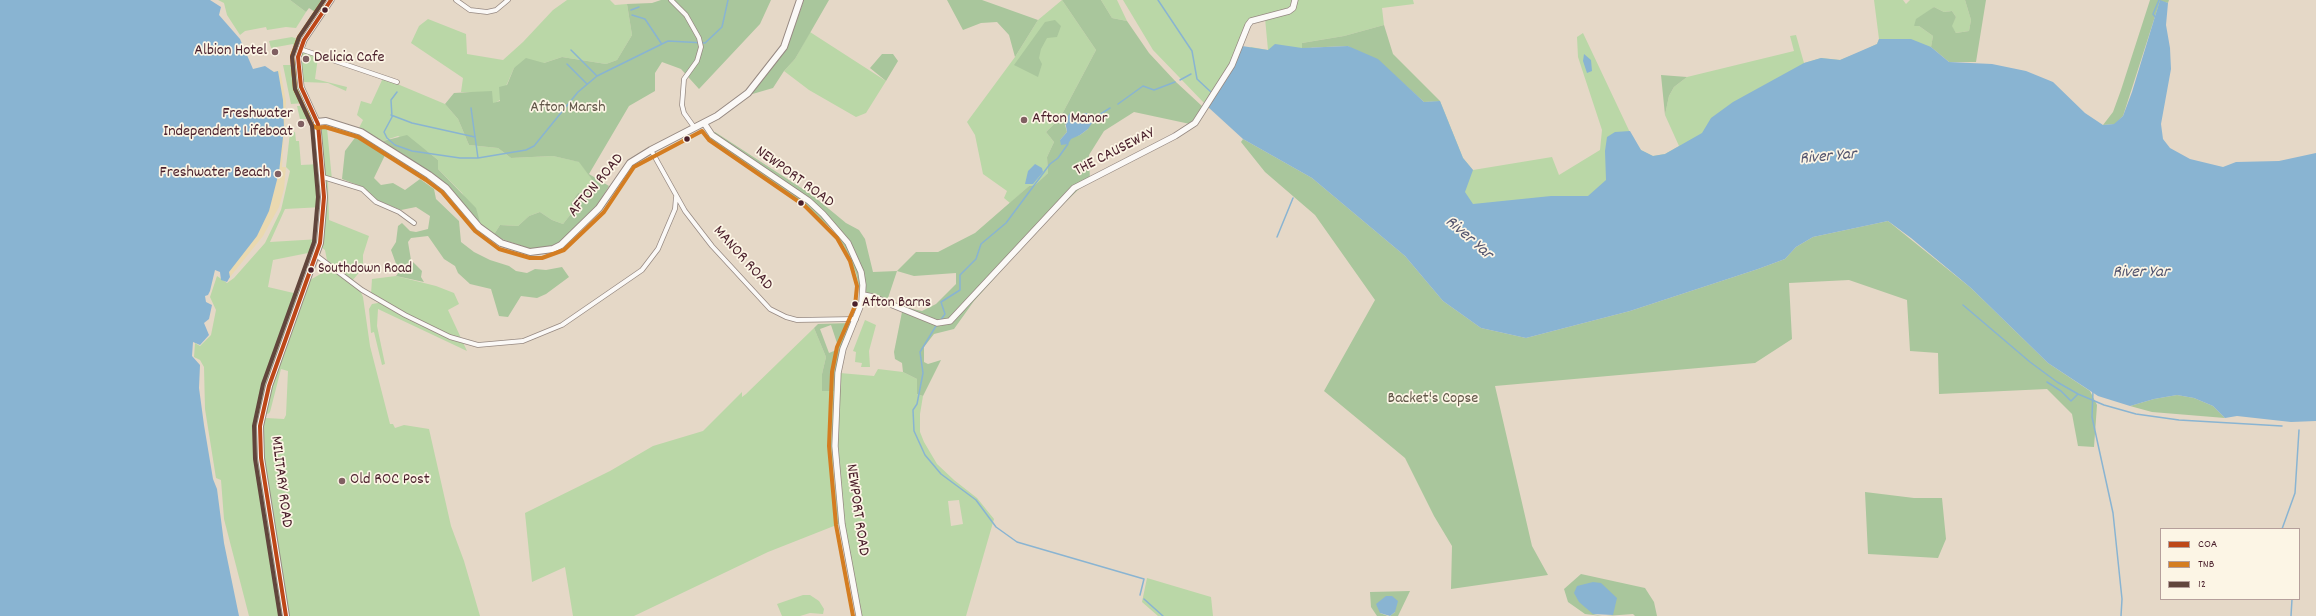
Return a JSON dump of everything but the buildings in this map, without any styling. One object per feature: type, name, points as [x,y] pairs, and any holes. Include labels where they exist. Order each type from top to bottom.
[{"type":"main road","name":"AFTON ROAD","points":[[317,122],[326,121],[367,135],[446,188],[491,237],[501,243],[530,252],[541,252],[561,245],[599,208],[630,163],[651,150],[704,123],[731,106],[763,76],[784,47],[800,0]]},
{"type":"main road","name":"MILITARY ROAD","points":[[286,616],[261,458],[260,426],[269,386],[317,256],[324,212],[323,177],[317,122]]},
{"type":"street","points":[[317,122],[301,87],[298,57],[300,49],[318,18],[331,0]]},
{"type":"street","points":[[456,0],[470,10],[487,12],[496,10],[508,0]]},
{"type":"street","points":[[671,0],[686,15],[699,38],[701,47],[696,61],[684,79],[682,105],[684,113],[694,128]]},
{"type":"street","name":"THE CAUSEWAY","points":[[863,295],[873,297],[937,323],[948,323],[1074,188],[1184,131],[1194,123],[1208,105],[1235,59],[1248,25],[1251,21],[1289,11],[1293,8],[1295,0]]},
{"type":"street","points":[[300,49],[398,82]]},
{"type":"street","name":"NEWPORT ROAD","points":[[704,123],[712,135],[809,201],[835,226],[848,243],[856,259],[862,279],[863,295],[856,319],[843,349],[838,373],[835,446],[842,524],[859,616]]},
{"type":"street","name":"MANOR ROAD","points":[[651,150],[685,211],[712,246],[770,309],[786,317],[798,320],[856,319]]},
{"type":"street","points":[[323,177],[362,189],[376,202],[399,212],[414,223]]},
{"type":"street","points":[[317,256],[362,290],[405,315],[450,337],[478,345],[523,341],[562,325],[642,270],[658,249],[674,210],[676,196]]},
{"type":"street","points":[[674,210],[685,211]]},
{"type":"green space","points":[[218,0],[290,0],[306,12],[296,28],[286,27],[267,30],[266,27],[245,31],[240,35],[227,15],[224,3]]},
{"type":"green space","points":[[290,0],[323,0],[315,12],[309,8],[306,12]]},
{"type":"green space","points":[[567,0],[610,0],[615,5],[627,4],[632,35],[617,60],[606,64],[562,57],[544,63],[514,68],[500,100],[493,104],[480,92],[461,92],[463,78],[411,43],[419,26],[428,19],[466,34],[467,54],[503,60],[523,42],[553,10]]},
{"type":"green space","name":"Afton Marsh","points":[[661,0],[771,0],[760,24],[699,89],[681,69],[662,62],[655,73],[655,91],[629,106],[589,174],[609,186],[596,207],[560,242],[552,246],[531,249],[493,236],[500,225],[518,226],[529,216],[540,212],[552,220],[563,224],[570,215],[571,203],[578,193],[587,193],[593,181],[579,162],[553,156],[511,158],[498,148],[469,145],[458,119],[445,104],[454,93],[471,92],[492,91],[493,103],[500,101],[499,87],[507,85],[514,68],[526,58],[544,63],[562,57],[606,64],[617,60],[632,35],[627,4],[652,3]]},
{"type":"green space","points":[[804,0],[829,0],[795,59],[784,71],[773,88],[749,95],[787,48]]},
{"type":"green space","points":[[947,0],[982,0],[1038,20],[1015,57],[1009,35],[997,22],[981,23],[963,30]]},
{"type":"green space","points":[[1062,0],[1096,50],[1060,118],[1046,132],[1054,142],[1047,157],[1048,173],[1035,185],[1029,186],[1010,203],[1004,198],[1007,191],[983,174],[975,135],[967,122],[1015,57],[1038,20]]},
{"type":"green space","points":[[1062,0],[1101,0],[1112,18],[1127,21],[1149,53],[1176,82],[1203,107],[1190,124],[1134,112],[1104,131],[1089,155],[1090,182],[1079,189],[1043,224],[974,301],[954,329],[934,334],[924,347],[924,362],[928,364],[941,360],[923,396],[917,394],[917,379],[903,372],[902,363],[895,359],[894,352],[903,307],[922,311],[936,304],[956,284],[956,273],[914,276],[897,271],[916,252],[938,252],[975,233],[1029,186],[1035,185],[1048,173],[1047,157],[1054,142],[1046,132],[1060,118],[1096,50]],"holes":[[[1086,113],[1088,129],[1080,135],[1060,140],[1067,132],[1065,125],[1077,116]]]},
{"type":"green space","points":[[1101,0],[1117,0],[1127,21],[1112,18]]},
{"type":"green space","points":[[1123,0],[1293,0],[1292,5],[1288,9],[1251,19],[1236,55],[1206,105],[1153,50]]},
{"type":"green space","points":[[1297,0],[1413,0],[1414,4],[1382,8],[1384,25],[1344,36],[1302,43],[1424,102],[1440,101],[1463,158],[1473,170],[1552,157],[1559,175],[1600,150],[1602,130],[1578,57],[1577,37],[1583,33],[1634,141],[1641,150],[1653,156],[1665,154],[1679,146],[1665,115],[1669,96],[1674,87],[1687,77],[1794,51],[1790,36],[1796,35],[1804,63],[1821,58],[1840,60],[1858,53],[1877,44],[1879,39],[1874,0],[1903,0],[1906,4],[1910,0],[1965,0],[1971,20],[1969,31],[1956,33],[1951,26],[1956,17],[1952,11],[1944,12],[1934,7],[1914,26],[1919,26],[1933,36],[1931,47],[1719,146],[1620,162],[1553,259],[1238,56],[1251,47],[1268,50],[1265,18],[1290,13]]},
{"type":"green space","points":[[1965,0],[1986,0],[1976,62],[1949,62],[1931,47],[1933,36],[1919,26],[1914,26],[1916,19],[1934,7],[1944,12],[1952,11],[1956,17],[1952,26],[1956,33],[1969,31],[1971,20]]},
{"type":"green space","points":[[2150,0],[2169,0],[2168,3],[2160,1],[2123,116],[2115,124],[2103,125],[2113,112]]},
{"type":"green space","points":[[1055,20],[1061,26],[1057,37],[1047,38],[1041,49],[1039,58],[1042,64],[1038,77],[1014,65],[1045,22]]},
{"type":"green space","points":[[1384,25],[1393,54],[1440,101],[1424,102],[1394,75],[1348,46],[1302,48],[1302,43],[1344,36]]},
{"type":"green space","points":[[810,32],[886,81],[866,113],[856,117],[809,90],[784,71],[795,59]]},
{"type":"green space","points":[[292,37],[300,40],[295,53],[293,44],[271,48],[269,41]]},
{"type":"green space","points":[[302,52],[318,57],[315,79],[347,87],[346,91],[328,83],[304,82],[302,77]]},
{"type":"green space","points":[[882,54],[893,54],[898,61],[886,81],[870,68]]},
{"type":"green space","points":[[294,60],[296,62],[297,85],[304,103],[291,104],[283,65],[291,65]]},
{"type":"green space","points":[[1661,75],[1687,77],[1674,87],[1669,96],[1665,115]]},
{"type":"green space","points":[[383,78],[445,104],[458,119],[469,145],[498,148],[511,158],[553,156],[580,162],[593,181],[593,185],[586,193],[578,193],[571,203],[570,215],[563,224],[552,220],[540,212],[529,216],[518,226],[500,225],[493,236],[481,226],[462,193],[438,169],[438,160],[428,152],[398,136],[383,141],[359,128],[363,120],[357,115],[361,101],[371,104]]},
{"type":"green space","points":[[297,106],[305,106],[314,119],[300,119]]},
{"type":"green space","points":[[321,127],[327,128],[332,180],[328,181],[329,220],[369,236],[363,255],[363,268],[352,281],[327,260],[325,250],[321,247],[324,164]]},
{"type":"green space","points":[[295,132],[296,141],[299,141],[301,165],[321,164],[323,207],[285,209],[270,242],[320,239],[318,251],[273,260],[268,287],[302,295],[273,370],[258,434],[284,616],[249,616],[224,519],[221,480],[216,478],[205,409],[204,367],[200,360],[194,357],[195,343],[200,346],[211,335],[216,310],[210,297],[217,276],[227,283],[234,278],[265,243],[281,210],[290,171],[286,167],[290,133]]},
{"type":"green space","points":[[715,132],[812,195],[846,223],[859,230],[865,239],[873,272],[897,271],[887,301],[860,291],[856,273],[844,246],[832,229],[769,180],[706,137]]},
{"type":"green space","points":[[357,135],[365,138],[386,153],[374,178],[381,185],[393,183],[405,190],[420,179],[434,189],[436,199],[459,221],[461,242],[474,252],[490,260],[509,266],[516,271],[527,273],[535,269],[546,270],[562,267],[569,277],[546,294],[537,298],[521,296],[508,317],[499,316],[491,289],[470,284],[458,273],[455,266],[444,259],[428,236],[411,238],[408,242],[411,260],[422,271],[421,277],[424,282],[396,276],[399,272],[391,250],[396,242],[398,226],[402,223],[410,231],[416,232],[428,229],[430,216],[416,207],[401,210],[377,200],[363,187],[342,179],[345,151]]},
{"type":"green space","points":[[407,135],[438,160],[438,169],[476,208],[481,226],[449,186],[383,141]]},
{"type":"green space","name":"Backet's Copse","points":[[1243,139],[1312,178],[1405,256],[1443,301],[1481,328],[1526,338],[1630,311],[1758,269],[1785,259],[1796,247],[1813,237],[1888,221],[1971,288],[2048,363],[2090,391],[2097,405],[2094,447],[2078,446],[2072,414],[2047,389],[1939,394],[1938,353],[1910,351],[1907,300],[1849,280],[1789,283],[1792,339],[1755,363],[1495,386],[1532,546],[1548,575],[1451,589],[1452,546],[1434,516],[1405,458],[1324,391],[1375,300],[1315,215],[1265,172],[1241,142]]},
{"type":"green space","points":[[324,272],[335,272],[360,290],[363,297],[370,346],[390,424],[393,424],[395,428],[404,425],[429,429],[451,526],[464,561],[480,616],[287,616],[263,458],[262,421],[266,418],[284,419],[286,415],[288,371],[281,369],[270,412],[268,414],[264,412],[276,368],[310,280]]},
{"type":"green space","points":[[396,276],[436,286],[454,293],[459,304],[448,310],[467,351],[378,309],[377,326],[385,364],[382,365],[374,332],[371,333],[369,309],[372,304],[384,302],[371,294],[372,279]]},
{"type":"green space","points":[[865,320],[876,325],[869,351],[870,367],[861,367],[862,363],[855,362],[856,352],[853,351]]},
{"type":"green space","points":[[851,323],[836,373],[834,391],[822,391],[822,374],[826,357],[814,328],[818,324]],"holes":[[[831,325],[839,349],[829,353],[820,329]]]},
{"type":"green space","points":[[814,328],[826,357],[822,374],[822,391],[834,391],[833,468],[839,524],[768,552],[634,616],[573,616],[565,567],[532,582],[525,513],[610,471],[653,446],[703,431],[742,392],[742,397],[746,394]]},
{"type":"green space","points":[[878,369],[903,372],[917,379],[917,394],[923,396],[920,414],[920,432],[924,442],[937,464],[977,498],[994,519],[966,616],[860,616],[844,522],[837,446],[840,373],[874,376]],"holes":[[[959,500],[963,524],[951,526],[948,501]]]},
{"type":"green space","points":[[2177,395],[2194,398],[2213,406],[2225,418],[2152,412],[2130,406],[2154,399]]},
{"type":"green space","points":[[1865,492],[1914,498],[1942,498],[1946,539],[1938,558],[1868,554]]},
{"type":"green space","points":[[1581,574],[1645,588],[1654,602],[1657,616],[1635,616],[1633,614],[1606,616],[1613,615],[1611,595],[1606,589],[1593,614],[1602,616],[1585,614],[1568,602],[1564,589]]},
{"type":"green space","points":[[1147,578],[1211,597],[1213,616],[1158,616],[1142,602]]},
{"type":"green space","points":[[1410,591],[1398,616],[1390,616],[1395,612],[1380,613],[1388,616],[1377,616],[1371,607],[1370,592]]},
{"type":"green space","points":[[803,595],[810,595],[819,601],[824,609],[823,614],[810,613],[800,616],[782,616],[777,604]]},
{"type":"sand","points":[[269,69],[274,72],[280,70],[286,101],[282,167],[286,167],[284,189],[279,207],[263,236],[230,277],[229,273]]},
{"type":"water","points":[[0,0],[210,0],[221,7],[219,15],[240,39],[253,69],[265,66],[274,72],[278,71],[283,100],[284,129],[279,172],[269,211],[257,236],[229,272],[230,277],[227,282],[221,280],[220,272],[215,270],[210,291],[208,295],[205,296],[206,302],[212,305],[209,319],[204,323],[209,335],[200,345],[193,342],[192,356],[200,365],[199,388],[204,425],[213,479],[217,489],[224,543],[239,616],[0,616]]},
{"type":"water","name":"River Yar","points":[[2160,0],[2168,3],[2166,25],[2170,48],[2171,69],[2161,124],[2163,139],[2170,148],[2190,159],[2223,167],[2236,162],[2279,161],[2316,153],[2316,421],[2291,422],[2237,416],[2225,418],[2213,406],[2194,398],[2177,395],[2154,399],[2130,406],[2098,396],[2048,363],[1971,288],[1911,238],[1888,221],[1813,237],[1796,247],[1785,259],[1630,311],[1526,338],[1481,328],[1443,301],[1405,256],[1312,178],[1243,139],[1208,107],[1242,46],[1268,50],[1275,44],[1302,48],[1348,46],[1378,59],[1424,102],[1440,101],[1463,158],[1473,170],[1465,192],[1473,204],[1551,196],[1588,196],[1606,180],[1605,151],[1607,137],[1615,132],[1630,131],[1641,150],[1653,156],[1665,154],[1702,133],[1711,118],[1733,102],[1804,63],[1821,58],[1840,60],[1877,44],[1879,39],[1911,39],[1931,47],[1949,62],[1992,64],[2026,71],[2053,82],[2085,113],[2103,125],[2114,124],[2123,116],[2132,92]]},
{"type":"water","points":[[1584,54],[1591,60],[1592,71],[1587,73],[1583,61]]},
{"type":"water","points":[[1070,113],[1077,115],[1086,113],[1096,117],[1088,129],[1071,139],[1068,144],[1061,145],[1060,140],[1067,132],[1065,120]]},
{"type":"water","points":[[1035,164],[1042,168],[1043,172],[1033,184],[1025,184],[1028,171]]},
{"type":"water","points":[[1593,582],[1601,583],[1617,598],[1613,615],[1593,614],[1579,602],[1574,593],[1577,586]]},
{"type":"water","points":[[1386,596],[1392,596],[1398,601],[1395,612],[1390,616],[1380,613],[1376,604]]},
{"type":"waterway","points":[[397,92],[391,100],[392,117],[384,132],[387,138],[395,145],[412,151],[460,158],[478,158],[526,150],[534,146],[578,92],[597,76],[668,41],[705,43],[722,27],[728,0]]},
{"type":"waterway","points":[[1158,0],[1192,51],[1197,79],[1212,93]]},
{"type":"waterway","points":[[2156,18],[2153,14],[2159,0]]},
{"type":"waterway","points":[[631,10],[639,7]]},
{"type":"waterway","points":[[632,15],[645,19],[661,43]]},
{"type":"waterway","points":[[571,50],[597,76]]},
{"type":"waterway","points":[[567,64],[587,84]]},
{"type":"waterway","points":[[1180,80],[1191,74]]},
{"type":"waterway","points":[[1118,104],[1143,86],[1154,90],[1175,82]]},
{"type":"waterway","points":[[471,108],[478,158]]},
{"type":"waterway","points":[[1096,117],[1110,108]]},
{"type":"waterway","points":[[391,115],[412,123],[475,137]]},
{"type":"waterway","points":[[940,321],[945,314],[941,302],[960,290],[960,275],[976,259],[981,244],[1006,223],[1050,164],[1058,158],[1068,144]]},
{"type":"waterway","points":[[1277,237],[1293,198]]},
{"type":"waterway","points":[[1963,305],[2030,362],[2057,382],[2078,394],[2104,405],[2136,414],[2179,420],[2282,426]]},
{"type":"waterway","points":[[936,326],[920,352],[923,373],[917,404],[913,410],[914,431],[925,455],[941,474],[976,500],[996,527],[1017,542],[1144,579],[1140,595]]},
{"type":"waterway","points":[[2047,382],[2061,391],[2071,401],[2078,394]]},
{"type":"waterway","points":[[2093,391],[2092,417],[2113,513],[2122,599],[2121,616]]},
{"type":"waterway","points":[[2282,528],[2295,493],[2299,430]]},
{"type":"waterway","points":[[1144,599],[1163,616]]},
{"type":"waterway","points":[[2291,616],[2292,600]]},
{"type":"transit line","name":"TNB","points":[[324,0],[299,37],[292,56],[295,89],[312,125],[317,128],[325,127],[358,137],[426,180],[442,192],[475,231],[499,249],[530,258],[542,258],[564,250],[604,212],[634,167],[702,131],[709,140],[805,206],[837,238],[850,261],[857,286],[855,306],[837,347],[832,372],[829,446],[836,525],[853,616]]},
{"type":"transit line","name":"12","points":[[280,616],[255,459],[254,426],[263,384],[314,242],[318,197],[312,126],[295,89],[292,57],[299,37],[324,0]]},
{"type":"transit line","name":"COA","points":[[286,616],[261,458],[260,426],[269,386],[320,243],[324,197],[318,124],[301,87],[298,57],[304,40],[331,0]]},
{"type":"place","name":"Albion Hotel","points":[[275,52]]},
{"type":"place","name":"Delicia Cafe","points":[[306,59]]},
{"type":"place","name":"Afton Manor","points":[[1024,120]]},
{"type":"place","name":"Freshwater Independent Lifeboat","points":[[301,124]]},
{"type":"place","name":"Freshwater Beach","points":[[278,174]]},
{"type":"place","name":"Southdown Road","points":[[311,270]]},
{"type":"place","name":"Afton Barns","points":[[855,304]]},
{"type":"place","name":"Old ROC Post","points":[[342,481]]}]
